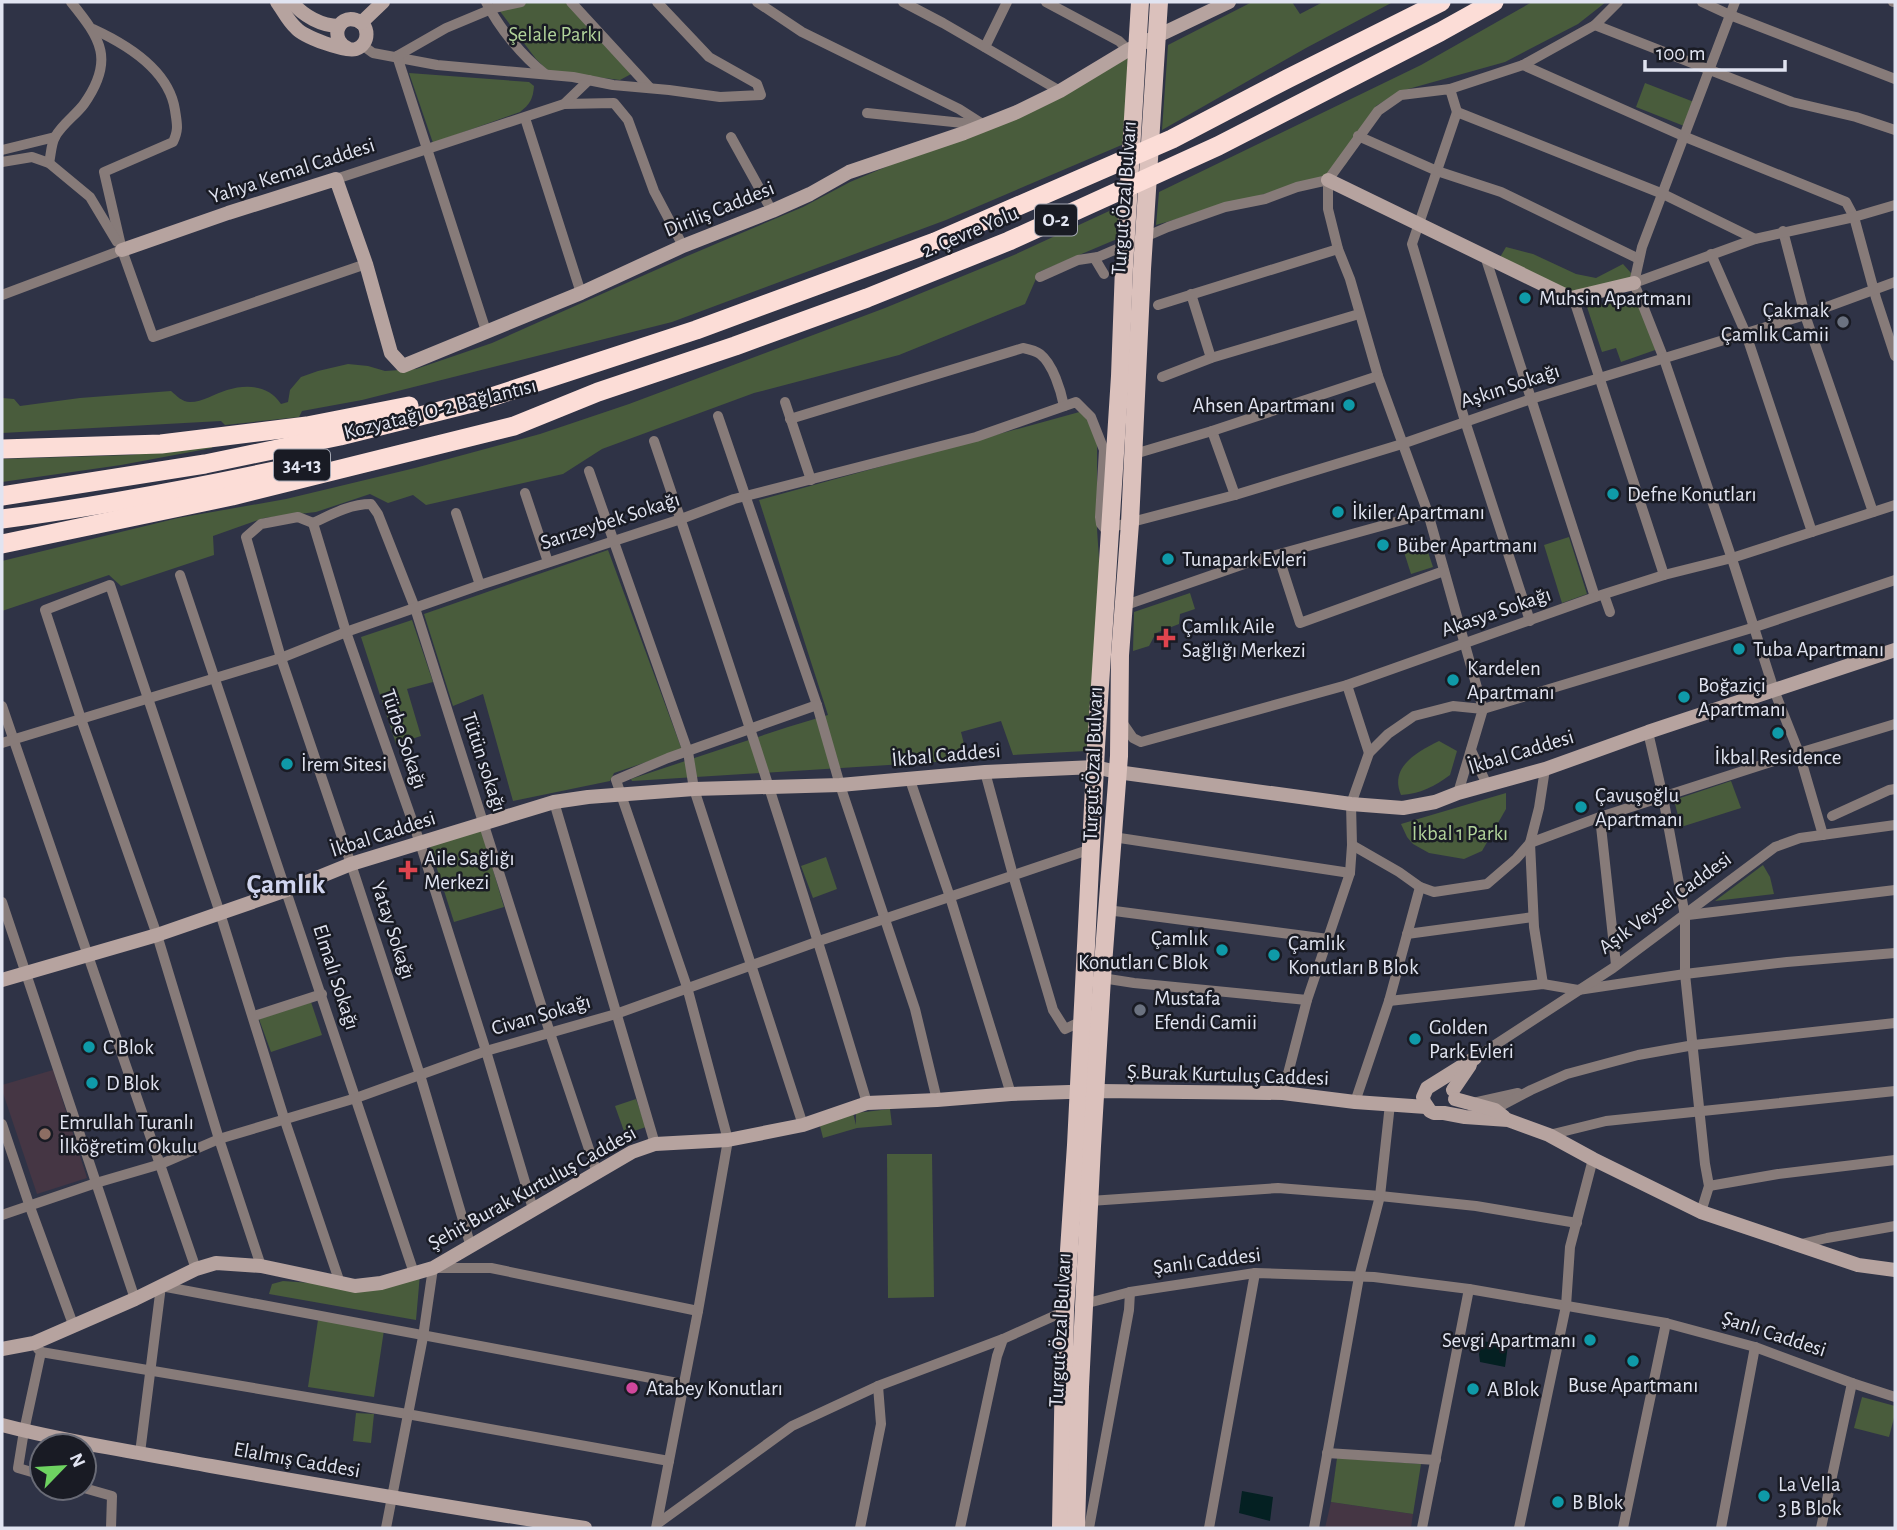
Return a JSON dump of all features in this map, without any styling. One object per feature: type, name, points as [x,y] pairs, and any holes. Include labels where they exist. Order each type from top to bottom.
[{"type":"highway","name":"2. Çevre Yolu","points":[[591,365],[696,330],[947,237],[1172,139],[1441,2]]},
{"type":"highway","name":"2. Çevre Yolu","points":[[598,393],[867,298],[1009,241],[1218,146],[1494,2]]},
{"type":"highway","points":[[2,449],[161,444],[307,426],[466,395],[591,365]]},
{"type":"highway","name":"Kozyatağı O-2 Bağlantısı","points":[[2,496],[205,464],[340,436],[476,402],[591,365]]},
{"type":"highway","points":[[2,544],[232,496],[514,426],[598,393]]},
{"type":"highway","name":"Kozyatağı O-2 Bağlantısı","points":[[2,519],[244,478],[482,424],[598,393]]},
{"type":"main road","name":"Turgut Özal Bulvarı","points":[[1133,268],[1159,4]]},
{"type":"main road","name":"Turgut Özal Bulvarı","points":[[1061,1528],[1065,1311],[1084,1146],[1090,1047],[1102,978],[1117,772],[1128,545],[1128,376],[1140,6]]},
{"type":"main road","name":"Turgut Özal Bulvarı","points":[[1090,1047],[1082,1021],[1095,767],[1109,546],[1128,376]]},
{"type":"main road","name":"Turgut Özal Bulvarı","points":[[1076,1528],[1090,1201],[1084,1146]]},
{"type":"street","points":[[49,163],[55,137],[84,104],[101,74],[102,54],[93,29],[71,2]]},
{"type":"street","points":[[277,2],[296,29],[326,43],[356,47]]},
{"type":"street","points":[[292,2],[296,8],[319,22],[340,26]]},
{"type":"street","points":[[361,23],[383,2]]},
{"type":"street","points":[[397,56],[488,6],[521,2]]},
{"type":"street","points":[[571,2],[649,88]]},
{"type":"street","points":[[356,47],[367,36],[366,31],[361,23],[347,20],[340,26],[337,35],[341,44],[437,65],[545,74],[612,85],[720,97],[761,95],[757,85],[709,57],[657,2]]},
{"type":"street","points":[[757,2],[802,32],[960,108],[985,125]]},
{"type":"street","points":[[903,2],[1060,91]]},
{"type":"street","points":[[985,47],[1007,2]]},
{"type":"street","points":[[1046,2],[1119,41],[1128,50]]},
{"type":"street","points":[[1458,793],[1483,709],[1428,513],[1378,376],[1350,279],[1338,249],[1328,209],[1328,180],[1378,111],[1401,95],[1450,89],[1523,65],[1595,25],[1618,2]]},
{"type":"street","points":[[1702,2],[1895,79]]},
{"type":"street","points":[[1735,2],[1642,247],[1634,283],[1664,359],[1774,691],[1798,752],[1823,835]]},
{"type":"street","name":"Diriliş Caddesi","points":[[336,179],[366,264],[391,353],[403,366],[581,293],[683,246],[772,211],[849,172],[985,125],[1060,91],[1128,50],[1220,3]]},
{"type":"street","points":[[488,6],[528,61],[545,74]]},
{"type":"street","points":[[1595,25],[1792,102],[1856,117],[1895,130]]},
{"type":"street","points":[[93,29],[148,62],[173,96],[178,131],[173,142],[104,172],[122,250],[153,337],[366,264]]},
{"type":"street","points":[[397,56],[486,331]]},
{"type":"street","points":[[1523,65],[1684,136],[1846,202],[1854,217],[1873,290],[1895,356]]},
{"type":"street","name":"Yahya Kemal Caddesi","points":[[2,295],[228,213],[426,151],[564,104],[589,80]]},
{"type":"street","points":[[1450,89],[1457,112],[1412,244],[1465,421],[1530,621]]},
{"type":"street","points":[[564,104],[614,103],[628,120],[654,191],[683,246]]},
{"type":"street","points":[[1457,112],[1663,194],[1755,239]]},
{"type":"street","points":[[867,113],[985,125]]},
{"type":"street","points":[[525,118],[581,293]]},
{"type":"street","points":[[1358,136],[1437,171],[1502,192],[1639,259]]},
{"type":"street","points":[[2,150],[55,137]]},
{"type":"street","points":[[731,137],[772,211]]},
{"type":"street","points":[[2,162],[32,157],[49,163],[90,197],[122,250]]},
{"type":"street","points":[[1040,277],[1078,260],[1098,257],[1168,227],[1225,207],[1265,199],[1297,187],[1328,180],[1571,298],[1634,283],[1755,239],[1895,205]]},
{"type":"street","points":[[1783,231],[1805,315],[1873,512]]},
{"type":"street","points":[[1158,306],[1338,249]]},
{"type":"street","points":[[1711,254],[1746,334],[1812,532]]},
{"type":"street","points":[[1485,256],[1599,596],[1610,612]]},
{"type":"street","points":[[1098,257],[1095,259],[1104,274]]},
{"type":"street","name":"Aşkın Sokağı","points":[[1104,463],[1101,524],[1105,528],[1235,495],[1402,444],[1531,399],[1805,315],[1895,282]]},
{"type":"street","points":[[1191,294],[1212,358]]},
{"type":"street","points":[[1573,297],[1664,575]]},
{"type":"street","points":[[1162,377],[1212,358],[1359,314]]},
{"type":"street","points":[[790,419],[1023,348],[1039,353],[1047,363],[1060,387],[1064,406],[1076,402],[1091,417],[1104,450],[1104,463],[1212,431],[1378,376]]},
{"type":"street","points":[[785,402],[811,480]]},
{"type":"street","name":"Sarızeybek Sokağı","points":[[2,743],[281,657],[480,584],[746,496],[976,436],[1064,406]]},
{"type":"street","points":[[718,416],[817,705],[840,785],[915,1010],[937,1100]]},
{"type":"street","points":[[1212,431],[1235,495]]},
{"type":"street","points":[[654,442],[819,942],[867,1103]]},
{"type":"street","points":[[589,471],[688,752],[694,789],[803,1125]]},
{"type":"street","points":[[525,494],[548,562]]},
{"type":"street","name":"Tütün sokağı","points":[[313,523],[360,504],[371,504],[378,514],[415,608],[597,1173]]},
{"type":"street","name":"Akasya Sokağı","points":[[1119,717],[1127,732],[1141,742],[1348,685],[1599,596],[1664,575],[1732,558],[1895,505]]},
{"type":"street","points":[[456,513],[480,584]]},
{"type":"street","points":[[1123,606],[1247,563],[1428,513]]},
{"type":"street","name":"Yatay Sokağı","points":[[313,523],[298,517],[261,524],[246,537],[281,657],[420,1075],[471,1247]]},
{"type":"street","name":"Türbe Sokağı","points":[[313,523],[346,632],[420,843],[533,1209]]},
{"type":"street","points":[[1278,555],[1300,623],[1444,571]]},
{"type":"street","name":"Elmalı Sokağı","points":[[180,575],[414,1273]]},
{"type":"street","points":[[1283,1094],[1307,1000],[1350,873],[1351,804],[1369,753],[1388,734],[1414,716],[1453,706],[1483,709],[1755,627],[1895,580]]},
{"type":"street","points":[[261,1266],[157,935],[45,610],[110,585],[340,1283]]},
{"type":"street","name":"İkbal Caddesi","points":[[2,981],[157,935],[287,890],[352,864],[554,802],[694,789],[840,785],[985,772],[1095,767],[1351,804],[1403,808],[1435,802],[1545,769],[1895,650]]},
{"type":"street","points":[[1348,685],[1369,753]]},
{"type":"street","points":[[656,1526],[728,1140],[687,987],[616,780],[668,758],[817,705]]},
{"type":"street","points":[[2,706],[196,1269]]},
{"type":"street","points":[[1352,845],[1420,887],[1434,892],[1487,884],[1530,844],[1600,817],[1798,752],[1895,724]]},
{"type":"street","points":[[1648,732],[1685,916],[1685,974],[1709,1185],[1702,1212]]},
{"type":"street","points":[[1471,750],[1487,785]]},
{"type":"street","points":[[1543,984],[1533,917],[1530,844],[1545,769]]},
{"type":"street","points":[[985,772],[1053,1010],[1065,1029],[1082,1021]]},
{"type":"street","points":[[910,780],[950,897],[1011,1094]]},
{"type":"street","points":[[1832,816],[1895,789]]},
{"type":"street","points":[[554,802],[655,1144]]},
{"type":"street","points":[[1600,817],[1616,965]]},
{"type":"street","name":"Aşık Veysel Caddesi","points":[[1438,1082],[1616,965],[1775,847],[1800,838],[1895,825]]},
{"type":"street","points":[[1113,837],[1350,873]]},
{"type":"street","name":"Civan Sokağı","points":[[2,1215],[161,1164],[219,1139],[356,1098],[486,1051],[616,1014],[687,987],[1091,849]]},
{"type":"street","points":[[1355,1102],[1389,1001],[1420,887]]},
{"type":"street","points":[[1685,916],[1895,890]]},
{"type":"street","points":[[2,902],[135,1300]]},
{"type":"street","points":[[1107,910],[1328,939]]},
{"type":"street","points":[[1407,934],[1533,917]]},
{"type":"street","points":[[1389,1001],[1543,984],[1578,990],[1787,962],[1895,953]]},
{"type":"street","points":[[1102,978],[1307,1000]]},
{"type":"street","points":[[254,1016],[322,994]]},
{"type":"street","points":[[1394,1104],[1426,1107],[1434,1113],[1494,1110],[1567,1074],[1638,1055],[1694,1045],[1895,1023]]},
{"type":"street","name":"Aşık Veysel Caddesi","points":[[1454,1094],[1475,1058]]},
{"type":"street","points":[[1394,1104],[1424,1092],[1430,1085],[1446,1083],[1468,1110],[1508,1120],[1549,1135],[1702,1212],[1858,1265],[1895,1270]]},
{"type":"street","points":[[1468,1110],[1531,1090]]},
{"type":"street","name":"Şehit Burak Kurtuluş Caddesi","points":[[3,1346],[38,1348],[74,1327],[216,1262],[261,1266],[355,1286],[381,1283],[433,1268],[632,1152],[655,1144],[728,1140],[803,1125],[867,1103],[913,1105],[937,1100],[1011,1094],[1099,1091]]},
{"type":"street","name":"Ş.Burak Kurtuluş Caddesi","points":[[1099,1091],[1283,1094],[1394,1104]]},
{"type":"street","points":[[1549,1135],[1606,1121],[1895,1091]]},
{"type":"street","points":[[1424,1092],[1426,1107]]},
{"type":"street","points":[[1444,1112],[1452,1107],[1454,1094]]},
{"type":"street","points":[[1314,1528],[1359,1277],[1380,1195],[1394,1104]]},
{"type":"street","points":[[1494,1110],[1508,1120]]},
{"type":"street","points":[[2,1124],[74,1327]]},
{"type":"street","points":[[1518,1528],[1566,1306],[1570,1247],[1593,1158]]},
{"type":"street","points":[[1709,1185],[1895,1160]]},
{"type":"street","points":[[1090,1201],[1278,1188],[1380,1195],[1476,1206],[1577,1223]]},
{"type":"street","points":[[1797,1245],[1895,1226]]},
{"type":"street","points":[[386,1528],[423,1337],[433,1268],[491,1268],[698,1311]]},
{"type":"street","points":[[1209,1528],[1255,1273]]},
{"type":"street","name":"Şanlı Caddesi","points":[[656,1526],[792,1426],[878,1386],[1003,1339],[1084,1304],[1130,1292],[1255,1273],[1359,1277],[1469,1289],[1666,1323],[1755,1347],[1895,1397]]},
{"type":"street","points":[[140,1453],[161,1286],[683,1384]]},
{"type":"street","points":[[1422,1528],[1469,1289]]},
{"type":"street","points":[[1089,1528],[1130,1292]]},
{"type":"street","points":[[1623,1528],[1666,1323]]},
{"type":"street","points":[[960,1528],[1003,1339]]},
{"type":"street","points":[[1721,1528],[1755,1347]]},
{"type":"street","points":[[28,1471],[18,1468],[38,1348],[150,1371],[670,1461]]},
{"type":"street","points":[[1821,1528],[1852,1383]]},
{"type":"street","points":[[860,1528],[881,1424],[878,1386]]},
{"type":"street","name":"Elalmış Caddesi","points":[[2,1425],[140,1453],[392,1498],[585,1528]]},
{"type":"street","points":[[1327,1453],[1436,1460]]},
{"type":"street","points":[[98,1492],[112,1496],[111,1528]]},
{"type":"shaded area","name":"Emrullah Turanlı İlköğretim Okulu","points":[[53,1070],[87,1178],[37,1194],[2,1085]]},
{"type":"shaded area","points":[[1482,1341],[1508,1345],[1505,1367],[1480,1362]]},
{"type":"shaded area","points":[[1242,1491],[1273,1497],[1270,1521],[1239,1513]]},
{"type":"shaded area","points":[[1331,1502],[1413,1514],[1411,1528],[1325,1528]]},
{"type":"green space","name":"Şelale Parkı","points":[[528,2],[568,2],[633,73],[620,80],[548,71],[499,10]]},
{"type":"green space","points":[[1252,2],[1292,2],[1300,14],[1323,2],[1393,2],[1162,130],[1168,45]]},
{"type":"green space","points":[[1532,2],[1606,2],[1578,24],[1505,62],[1401,91],[1376,106],[1346,164],[1330,177],[1156,225],[1159,192],[1421,65]]},
{"type":"green space","points":[[1128,58],[1124,144],[946,220],[672,322],[362,400],[302,411],[299,417],[225,425],[221,421],[2,433],[2,398],[14,399],[20,406],[171,391],[182,400],[195,402],[227,390],[250,387],[270,393],[281,404],[288,402],[290,390],[301,377],[318,371],[348,364],[385,371],[416,369],[492,343],[803,207],[850,182],[986,125]]},
{"type":"green space","points":[[409,73],[529,82],[534,86],[534,91],[530,101],[520,112],[433,143]]},
{"type":"green space","points":[[1645,83],[1694,102],[1684,126],[1636,107]]},
{"type":"green space","points":[[1120,206],[1117,239],[1039,272],[1025,304],[899,355],[754,393],[602,449],[563,474],[426,505],[413,495],[388,503],[370,494],[316,512],[264,518],[213,536],[214,555],[121,586],[109,575],[2,611],[2,561],[178,518],[286,499],[540,434],[629,404],[885,308],[1014,255]]},
{"type":"green space","points":[[1506,247],[1533,254],[1576,274],[1596,278],[1623,264],[1631,273],[1632,281],[1570,292],[1499,259]]},
{"type":"green space","points":[[1638,297],[1658,349],[1621,362],[1616,348],[1602,352],[1587,307]]},
{"type":"green space","points":[[1083,411],[1097,440],[1097,529],[1103,618],[1086,751],[1013,755],[1001,721],[961,732],[968,760],[632,781],[631,779],[828,715],[759,500]]},
{"type":"green space","points":[[212,446],[121,465],[2,482],[2,459],[130,455]]},
{"type":"green space","points":[[1569,537],[1587,594],[1562,603],[1544,545]]},
{"type":"green space","points":[[1425,543],[1433,567],[1411,574],[1404,552]]},
{"type":"green space","points":[[608,550],[682,750],[614,773],[610,781],[513,801],[483,694],[453,706],[424,614]]},
{"type":"green space","points":[[1190,593],[1195,609],[1180,614],[1179,624],[1156,633],[1149,646],[1133,651],[1134,612]]},
{"type":"green space","points":[[412,620],[433,682],[407,689],[421,736],[396,744],[361,637]]},
{"type":"green space","points":[[1439,741],[1457,751],[1450,775],[1427,789],[1401,795],[1398,785],[1402,769],[1414,756]]},
{"type":"green space","points":[[1731,781],[1741,808],[1681,827],[1674,800]]},
{"type":"green space","name":"İkbal 1 Parkı","points":[[1506,793],[1506,809],[1482,851],[1464,859],[1429,853],[1413,844],[1401,824]]},
{"type":"green space","points":[[481,829],[504,907],[454,922],[430,847]]},
{"type":"green space","points":[[826,857],[837,889],[813,898],[801,866]]},
{"type":"green space","points":[[1763,865],[1770,877],[1774,894],[1715,901]]},
{"type":"green space","points":[[311,1002],[322,1035],[271,1052],[259,1019]]},
{"type":"green space","points":[[636,1099],[646,1127],[625,1134],[615,1106]]},
{"type":"green space","points":[[890,1109],[892,1125],[857,1128],[823,1138],[819,1122],[853,1113],[856,1125],[856,1113]]},
{"type":"green space","points":[[887,1154],[932,1154],[934,1297],[888,1298]]},
{"type":"green space","points":[[420,1274],[416,1320],[269,1294],[272,1284],[283,1281],[325,1284]]},
{"type":"green space","points":[[318,1320],[384,1330],[374,1397],[308,1387]]},
{"type":"green space","points":[[1862,1397],[1895,1406],[1889,1437],[1854,1428]]},
{"type":"green space","points":[[356,1413],[374,1414],[371,1443],[353,1441]]},
{"type":"green space","points":[[1337,1458],[1421,1464],[1413,1514],[1331,1502]]},
{"type":"place","name":"Muhsin Apartmanı","points":[[1525,298]]},
{"type":"place","name":"Çakmak Çamlık Camii","points":[[1843,322]]},
{"type":"place","name":"Ahsen Apartmanı","points":[[1349,405]]},
{"type":"place","name":"Defne Konutları","points":[[1613,494]]},
{"type":"place","name":"İkiler Apartmanı","points":[[1338,512]]},
{"type":"place","name":"Büber Apartmanı","points":[[1383,545]]},
{"type":"place","name":"Tunapark Evleri","points":[[1168,559]]},
{"type":"place","name":"Çamlık Aile Sağlığı Merkezi","points":[[1166,638]]},
{"type":"place","name":"Tuba Apartmanı","points":[[1739,649]]},
{"type":"place","name":"Kardelen Apartmanı","points":[[1453,680]]},
{"type":"place","name":"Boğaziçi Apartmanı","points":[[1684,697]]},
{"type":"place","name":"İkbal Residence","points":[[1778,733]]},
{"type":"place","name":"İrem Sitesi","points":[[287,764]]},
{"type":"place","name":"Çavuşoğlu Apartmanı","points":[[1581,807]]},
{"type":"place","name":"Aile Sağlığı Merkezi","points":[[408,870]]},
{"type":"place","name":"Çamlık Konutları C Blok","points":[[1222,950]]},
{"type":"place","name":"Çamlık Konutları B Blok","points":[[1274,955]]},
{"type":"place","name":"Mustafa Efendi Camii","points":[[1140,1010]]},
{"type":"place","name":"Golden Park Evleri","points":[[1415,1039]]},
{"type":"place","name":"C Blok","points":[[89,1047]]},
{"type":"place","name":"D Blok","points":[[92,1083]]},
{"type":"place","name":"Emrullah Turanlı İlköğretim Okulu","points":[[45,1134]]},
{"type":"place","name":"Sevgi Apartmanı","points":[[1590,1340]]},
{"type":"place","name":"Buse Apartmanı","points":[[1633,1361]]},
{"type":"place","name":"Atabey Konutları","points":[[632,1388]]},
{"type":"place","name":"A Blok","points":[[1473,1389]]},
{"type":"place","name":"La Vella 3 B Blok","points":[[1764,1496]]},
{"type":"place","name":"B Blok","points":[[1558,1502]]},
{"type":"district","name":"Çamlık","points":[[286,885]]}]
